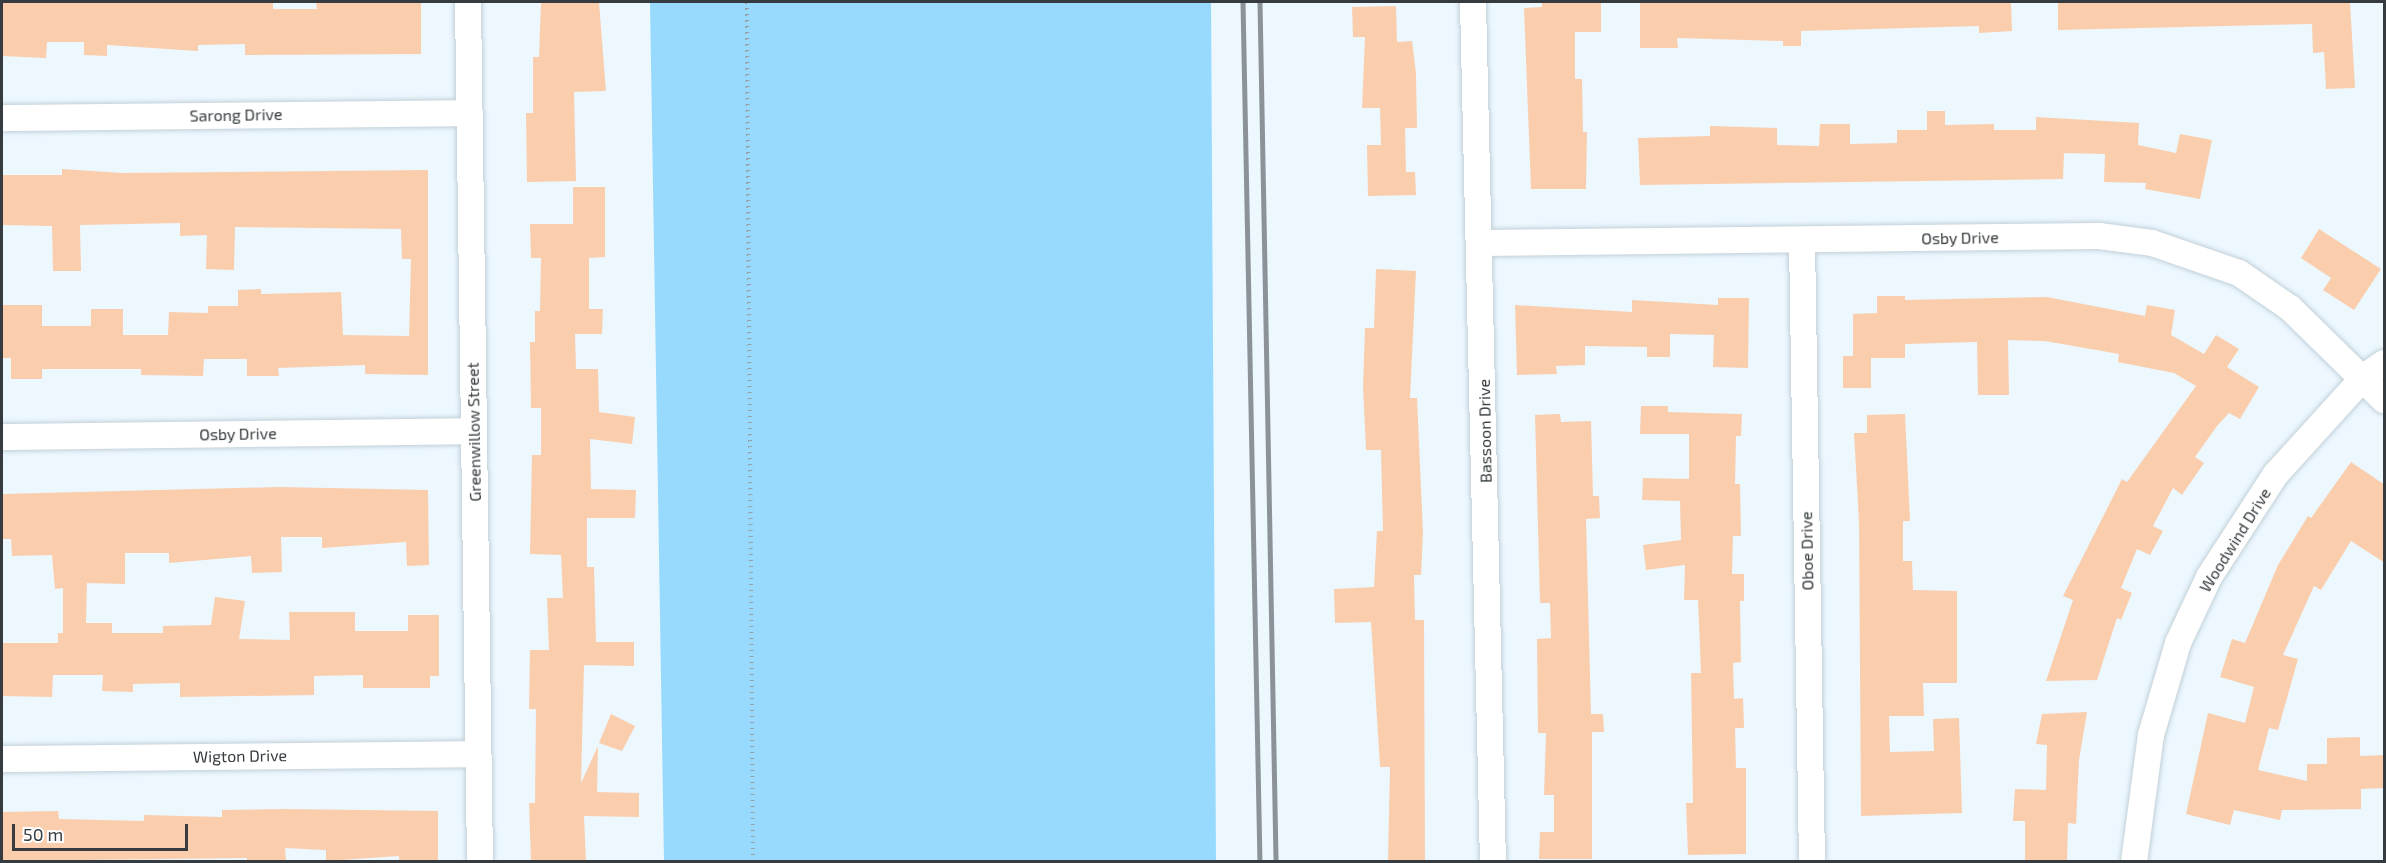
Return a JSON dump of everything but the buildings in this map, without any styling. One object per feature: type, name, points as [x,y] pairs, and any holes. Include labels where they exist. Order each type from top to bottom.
[{"type":"street","name":"Greenwillow Street","points":[[468,2],[480,861]]},
{"type":"street","name":"Bassoon Drive","points":[[1473,2],[1482,243],[1493,861]]},
{"type":"street","name":"Sarong Drive","points":[[2,118],[470,112]]},
{"type":"street","name":"Osby Drive","points":[[1482,243],[2099,236],[2152,243],[2239,273],[2375,369],[2385,400]]},
{"type":"street","name":"Oboe Drive","points":[[1802,240],[1812,861]]},
{"type":"street","name":"Woodwind Drive","points":[[2134,861],[2151,735],[2178,643],[2196,605],[2276,474],[2375,369]]},
{"type":"street","name":"Osby Drive","points":[[2,437],[474,431]]},
{"type":"street","name":"Wigton Drive","points":[[2,759],[478,754]]},
{"type":"path","points":[[747,2],[753,861]]},
{"type":"shaded area","points":[[650,2],[1211,2],[1216,861],[664,861]]},
{"type":"railway","points":[[1243,2],[1260,862]]},
{"type":"railway","points":[[1260,2],[1276,862]]}]
